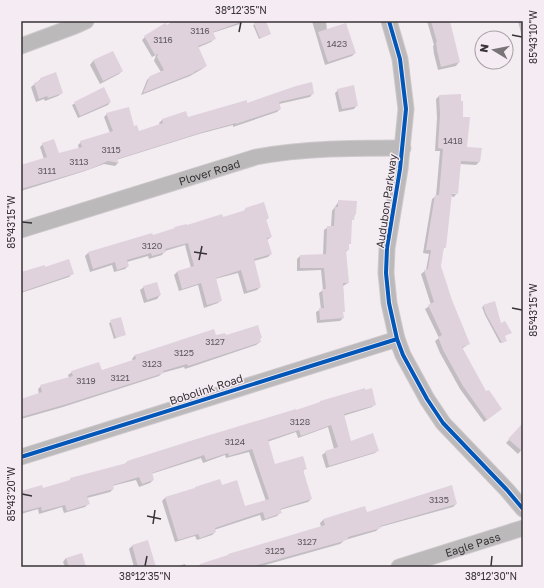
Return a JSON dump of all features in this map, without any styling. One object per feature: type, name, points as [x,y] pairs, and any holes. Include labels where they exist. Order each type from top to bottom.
[{"type":"street","points":[[21,46],[86,21]]},
{"type":"street","name":"Audubon Parkway","points":[[389,21],[400,59],[406,109],[403,148],[387,248],[386,273],[392,319],[397,339],[403,356],[427,399],[443,423],[507,490],[523,509]]},
{"type":"street","name":"Plover Road","points":[[21,230],[256,157],[276,153],[330,148],[403,148]]},
{"type":"street","name":"Bobolink Road","points":[[21,457],[397,339]]},
{"type":"street","name":"Eagle Pass","points":[[398,567],[523,528]]},
{"type":"building","points":[[173,21],[238,21],[238,23],[213,32],[216,39],[198,46],[207,66],[194,73],[143,93],[150,76],[164,70],[157,57],[158,54],[155,55],[144,36],[165,23],[167,25]]},
{"type":"building","points":[[253,21],[266,21],[271,34],[260,38]]},
{"type":"building","points":[[431,21],[450,21],[460,62],[441,67],[437,50],[437,42]]},
{"type":"building","points":[[346,23],[356,53],[328,62],[318,32]]},
{"type":"building","points":[[113,51],[123,71],[103,81],[93,60]]},
{"type":"building","points":[[56,72],[63,93],[48,98],[47,96],[39,99],[34,83],[41,80],[40,78]]},
{"type":"building","points":[[312,82],[314,94],[279,102],[281,109],[236,124],[203,132],[117,159],[119,163],[108,161],[90,169],[21,189],[21,165],[47,157],[42,143],[54,139],[59,153],[82,147],[80,141],[113,131],[106,113],[129,107],[134,126],[137,125],[139,131],[163,123],[162,119],[186,111],[188,117],[247,100],[247,103]]},
{"type":"building","points":[[354,85],[358,106],[342,109],[337,89]]},
{"type":"building","points":[[104,87],[111,102],[80,116],[74,102]]},
{"type":"building","points":[[461,94],[461,101],[463,101],[463,117],[470,117],[467,147],[482,148],[480,162],[461,161],[458,194],[452,193],[446,248],[444,247],[441,266],[452,300],[470,344],[462,347],[486,391],[489,390],[502,409],[487,420],[463,386],[443,350],[438,337],[442,335],[428,305],[434,302],[424,270],[428,269],[431,250],[426,250],[435,195],[439,195],[443,149],[438,148],[440,114],[439,95]]},
{"type":"building","points":[[338,200],[357,201],[356,215],[355,214],[354,220],[352,220],[351,244],[349,244],[349,250],[346,250],[349,283],[343,283],[345,312],[343,312],[344,318],[320,320],[319,308],[324,308],[322,289],[326,289],[324,268],[300,268],[300,255],[326,254],[327,226],[334,226],[335,207],[338,207]]},
{"type":"building","points":[[264,202],[269,218],[266,219],[272,237],[267,238],[272,254],[254,259],[261,287],[247,291],[241,270],[216,278],[222,301],[207,305],[201,283],[182,289],[177,271],[194,266],[188,243],[165,249],[166,252],[152,256],[151,253],[127,260],[129,266],[117,270],[115,262],[93,269],[88,252],[152,233],[153,235],[175,228],[174,227],[187,225],[222,214],[223,217],[246,210],[245,208]]},
{"type":"building","points":[[69,259],[74,274],[21,292],[21,272],[45,265],[45,267]]},
{"type":"building","points":[[157,282],[161,295],[147,300],[143,286]]},
{"type":"building","points":[[495,301],[501,323],[505,321],[512,333],[505,336],[507,341],[502,343],[486,314],[483,305]]},
{"type":"building","points":[[121,317],[126,335],[116,338],[110,320]]},
{"type":"building","points":[[258,325],[262,338],[260,338],[261,342],[188,366],[187,364],[163,371],[164,373],[21,417],[21,399],[42,392],[40,385],[73,376],[71,371],[99,362],[102,370],[136,359],[135,355],[214,329],[216,335],[225,333],[226,335]]},
{"type":"building","points":[[365,388],[365,390],[372,388],[376,405],[344,414],[351,441],[373,433],[379,451],[329,466],[325,451],[338,447],[331,425],[301,436],[299,430],[268,440],[275,464],[303,456],[307,469],[303,470],[312,499],[280,509],[282,513],[265,519],[263,512],[215,528],[216,532],[200,538],[198,534],[178,540],[165,497],[220,479],[222,485],[237,480],[245,506],[269,499],[252,449],[229,456],[228,453],[206,460],[204,455],[152,473],[154,480],[142,484],[139,477],[113,485],[114,489],[87,496],[90,504],[67,511],[65,505],[42,511],[41,507],[21,512],[21,491],[42,485],[43,488],[70,480],[70,478],[127,463],[127,461],[203,437]]},
{"type":"building","points":[[523,423],[523,452],[508,439]]},
{"type":"building","points":[[452,485],[457,504],[380,526],[381,528],[348,537],[348,539],[344,541],[250,567],[200,567],[200,564],[228,554],[325,525],[323,519],[365,506],[367,512]]},
{"type":"building","points":[[148,540],[156,567],[138,567],[132,545]]},
{"type":"building","points":[[82,553],[86,567],[69,567],[66,558]]},
{"type":"cycle path","points":[[389,21],[400,59],[406,109],[400,169],[387,248],[386,273],[389,303],[397,339],[403,355],[427,399],[443,423],[507,490],[523,509]]},
{"type":"cycle path","points":[[21,457],[397,339]]}]
